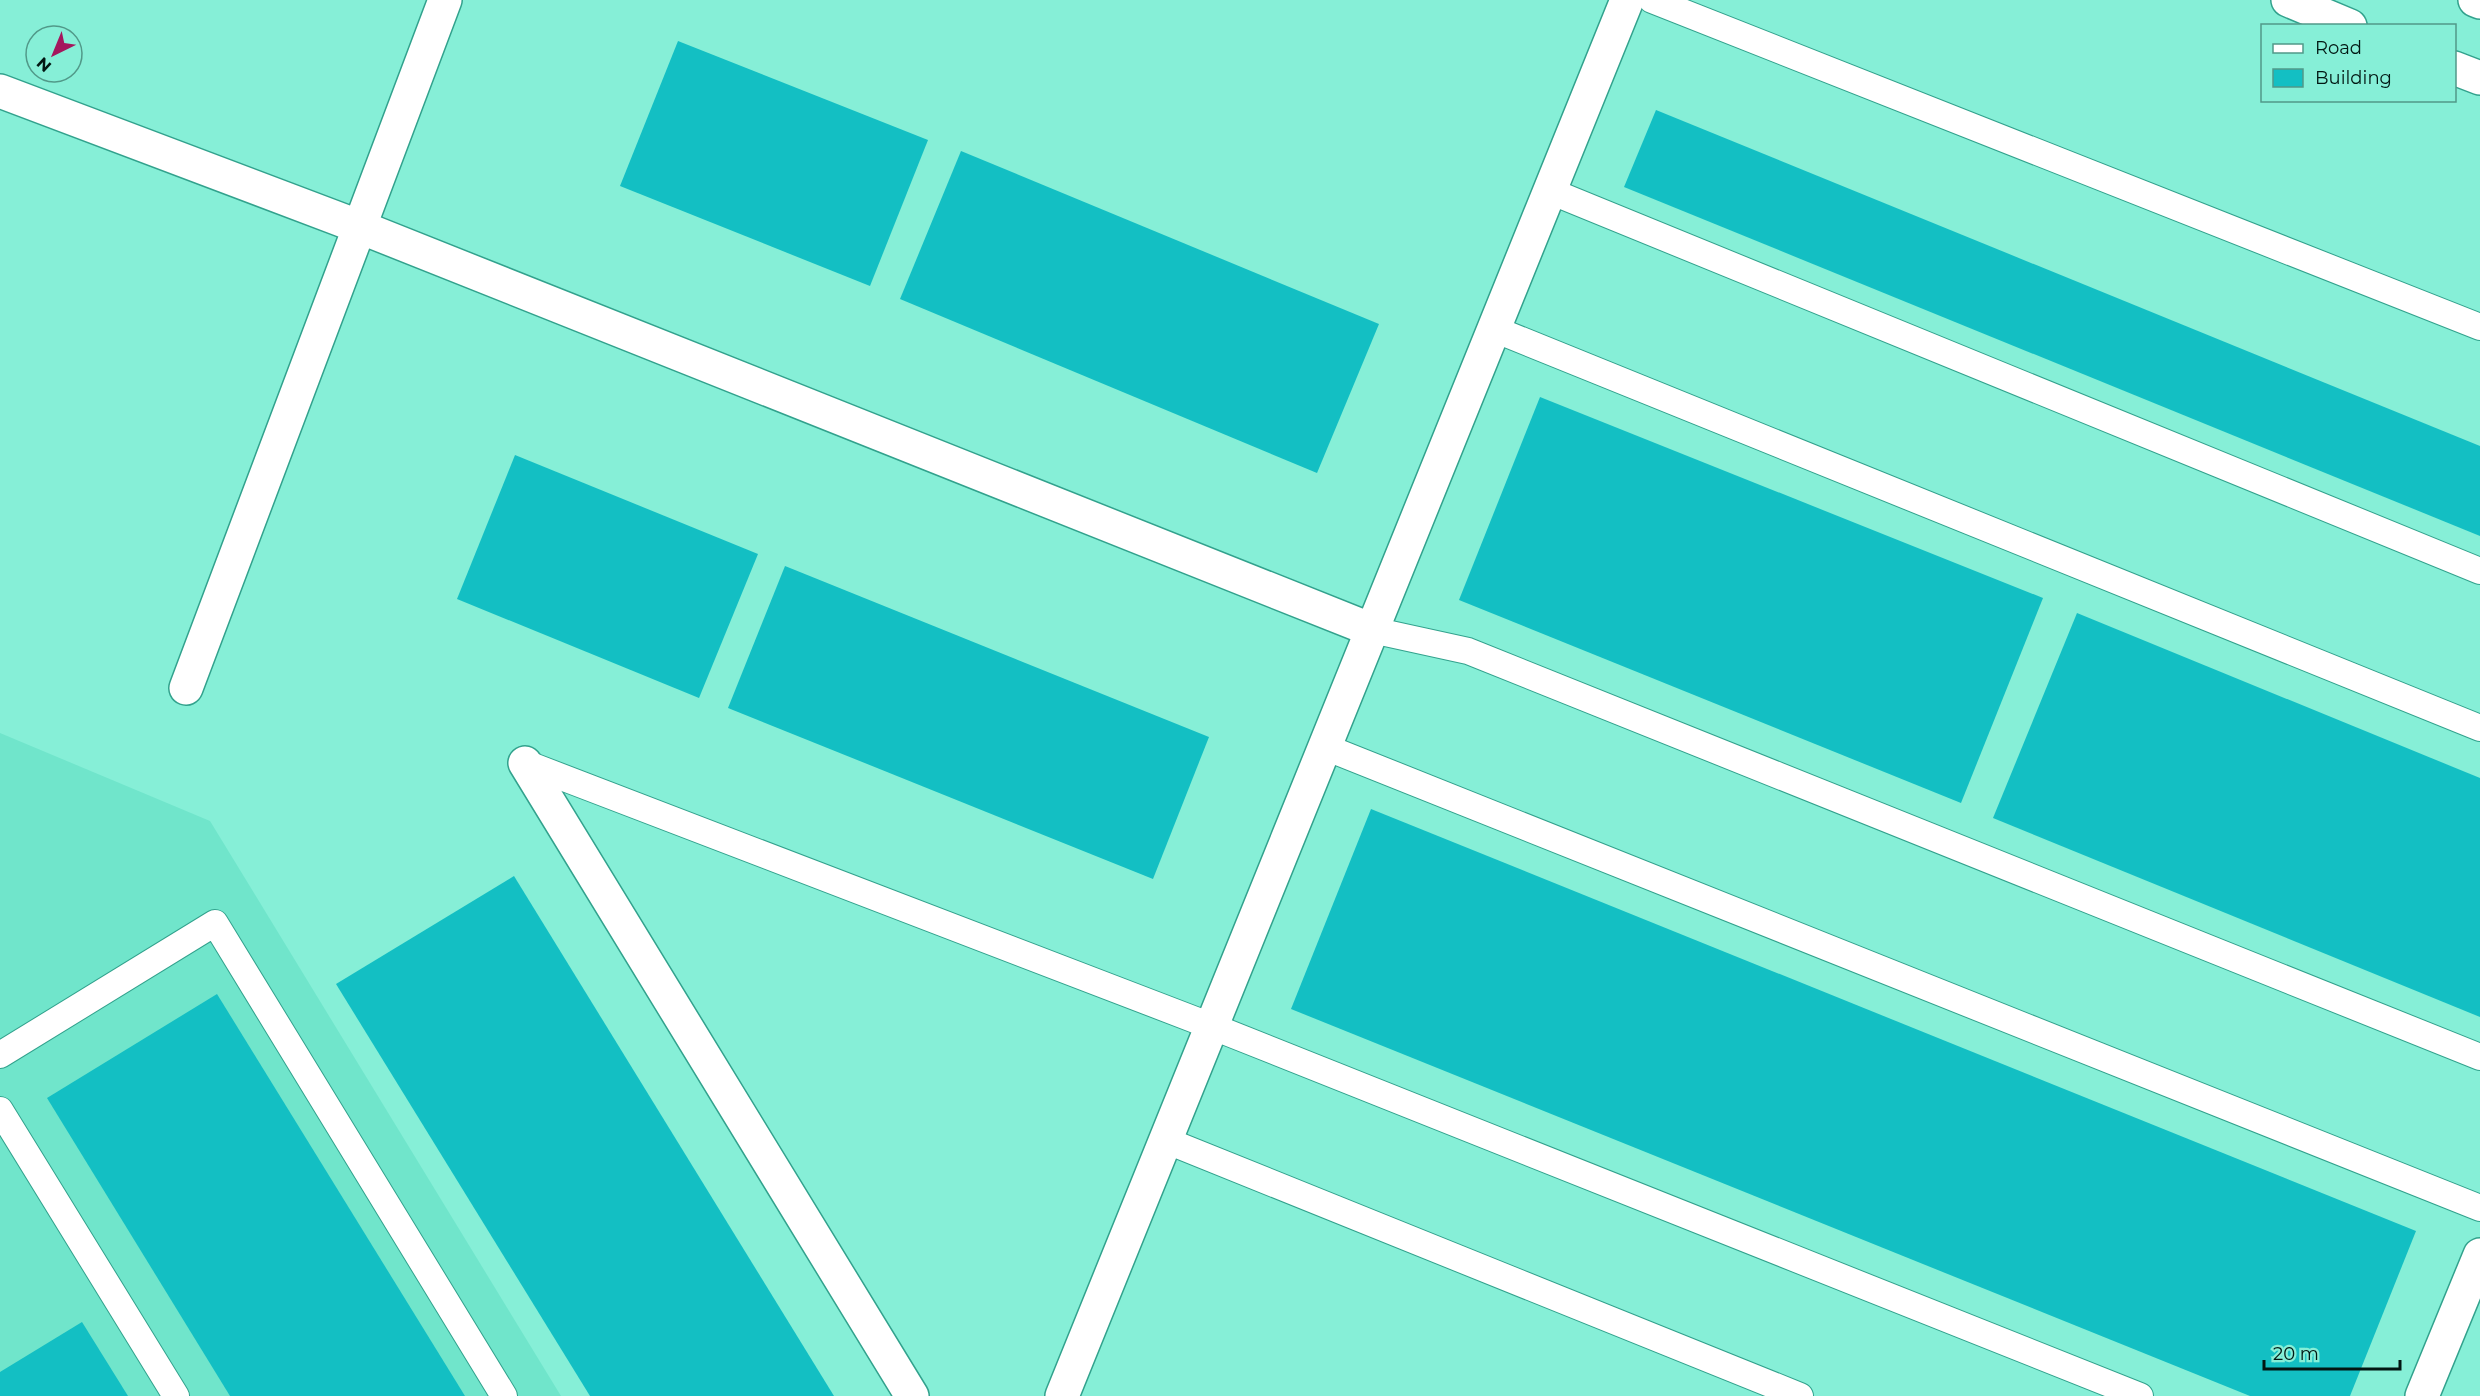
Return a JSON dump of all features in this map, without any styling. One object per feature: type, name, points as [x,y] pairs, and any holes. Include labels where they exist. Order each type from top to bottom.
[{"type":"street","points":[[186,688],[445,0]]},
{"type":"street","points":[[1062,1396],[1627,0]]},
{"type":"street","points":[[2288,0],[2345,24]]},
{"type":"street","points":[[2475,0],[2480,2]]},
{"type":"street","points":[[2456,69],[2480,78]]},
{"type":"street","points":[[0,91],[360,227],[1372,630]]},
{"type":"street","points":[[525,763],[912,1396]]},
{"type":"street","points":[[2422,1396],[2480,1255]]},
{"type":"lane","points":[[1652,0],[2480,327]]},
{"type":"lane","points":[[1550,191],[2480,571]]},
{"type":"lane","points":[[1494,329],[2480,728]]},
{"type":"lane","points":[[1372,630],[1468,651],[2480,1058]]},
{"type":"lane","points":[[1325,747],[2480,1208]]},
{"type":"lane","points":[[525,763],[1211,1026],[2140,1396]]},
{"type":"lane","points":[[0,1055],[215,923],[504,1396]]},
{"type":"lane","points":[[0,1110],[176,1396]]},
{"type":"lane","points":[[1166,1140],[1800,1396]]},
{"type":"shaded area","points":[[0,733],[210,821],[561,1396],[0,1396]]},
{"type":"building","points":[[678,41],[928,140],[870,286],[620,186]]},
{"type":"building","points":[[1656,110],[2480,446],[2480,536],[1624,187]]},
{"type":"building","points":[[961,151],[1379,324],[1317,473],[900,299]]},
{"type":"building","points":[[1540,397],[2043,598],[1961,803],[1459,600]]},
{"type":"building","points":[[515,455],[758,554],[699,698],[457,599]]},
{"type":"building","points":[[785,566],[1209,737],[1153,879],[728,708]]},
{"type":"building","points":[[2077,613],[2480,778],[2480,1017],[1993,818]]},
{"type":"building","points":[[1371,809],[2416,1231],[2350,1396],[2250,1396],[1291,1009]]},
{"type":"building","points":[[514,876],[834,1396],[590,1396],[336,984]]},
{"type":"building","points":[[217,994],[465,1396],[230,1396],[47,1098]]},
{"type":"building","points":[[82,1322],[128,1396],[0,1396],[0,1372]]}]
